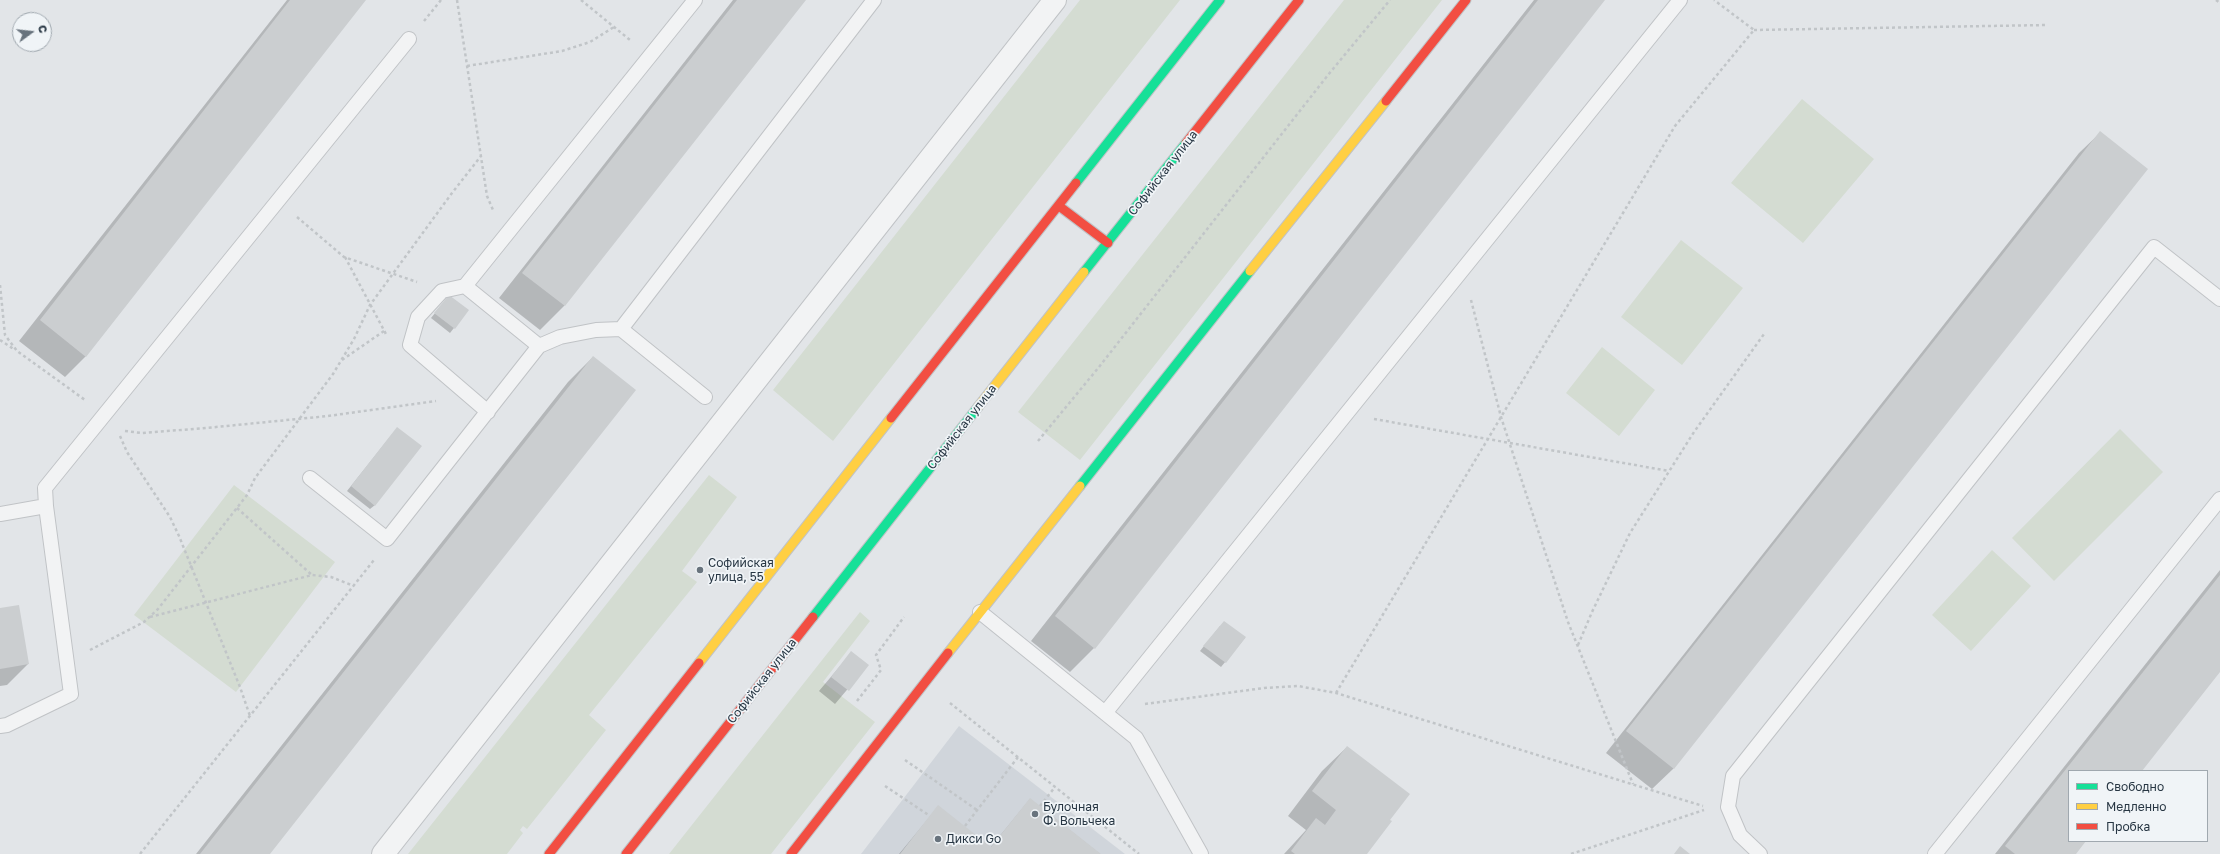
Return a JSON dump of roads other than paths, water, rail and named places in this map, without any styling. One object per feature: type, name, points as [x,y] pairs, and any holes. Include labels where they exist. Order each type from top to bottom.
[{"type":"main road","points":[[549,854],[1220,0]]},
{"type":"main road","name":"Софийская улица","points":[[626,854],[1298,0]]},
{"type":"main road","points":[[791,854],[980,612],[1466,0]]},
{"type":"main road","points":[[1058,206],[1108,243]]},
{"type":"street","points":[[383,854],[1055,0]]},
{"type":"lane","points":[[488,412],[410,345],[418,317],[442,291],[465,286],[695,0]]},
{"type":"lane","points":[[621,329],[874,0]]},
{"type":"lane","points":[[1105,713],[1680,0]]},
{"type":"lane","points":[[0,726],[7,725],[71,694],[46,506],[45,488],[409,39]]},
{"type":"lane","points":[[1760,854],[1740,835],[1728,807],[1733,776],[2154,247],[2220,299]]},
{"type":"lane","points":[[465,286],[539,346]]},
{"type":"lane","points":[[310,478],[387,539],[539,346],[560,337],[596,330],[621,329],[705,397]]},
{"type":"lane","points":[[1935,854],[2220,499]]},
{"type":"lane","points":[[0,514],[46,506]]},
{"type":"lane","points":[[980,612],[1136,738],[1201,854]]},
{"type":"place","name":"Софийская улица, 55","points":[[700,570]]},
{"type":"place","name":"Булочная Ф. Вольчека","points":[[1035,814]]},
{"type":"place","name":"Дикси Go","points":[[938,839]]}]
